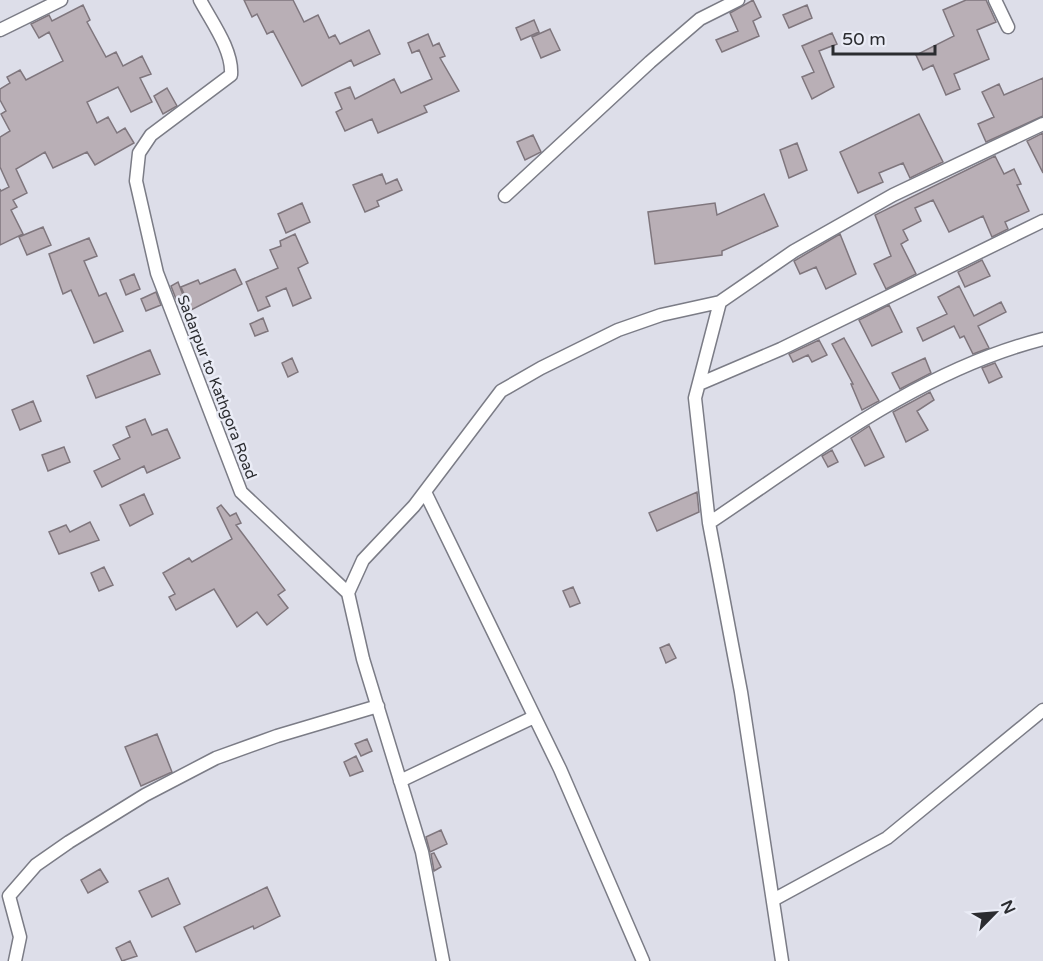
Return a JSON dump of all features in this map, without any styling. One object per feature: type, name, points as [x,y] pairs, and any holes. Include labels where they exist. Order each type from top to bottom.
[{"type":"street","points":[[0,30],[61,0]]},
{"type":"street","name":"Sadarpur to Kathgora Road","points":[[200,0],[228,56],[231,75],[151,135],[139,153],[136,181],[157,273],[241,492],[348,593]]},
{"type":"street","points":[[505,195],[700,19],[738,0]]},
{"type":"street","points":[[995,0],[1008,27]]},
{"type":"street","points":[[443,961],[422,852],[363,659],[348,593],[363,560],[425,492],[501,391],[541,368],[618,330],[661,315],[720,302],[794,251],[893,195],[1043,124]]},
{"type":"street","points":[[699,384],[781,350],[1043,221]]},
{"type":"street","points":[[720,302],[695,398],[709,523],[741,692],[783,961]]},
{"type":"street","points":[[709,523],[800,459],[893,402],[982,360],[1043,339]]},
{"type":"street","points":[[425,492],[560,770],[644,961]]},
{"type":"street","points":[[15,961],[20,937],[9,896],[36,865],[144,795],[216,758],[277,736],[378,706]]},
{"type":"street","points":[[773,900],[887,837],[1043,710]]},
{"type":"street","points":[[400,781],[534,717]]},
{"type":"building","points":[[244,0],[293,0],[304,22],[318,15],[329,38],[335,35],[340,44],[369,30],[380,54],[354,66],[351,60],[302,86],[273,31],[267,34],[257,14],[252,17]]},
{"type":"building","points":[[753,0],[761,17],[753,21],[759,36],[722,52],[716,40],[738,31],[730,13]]},
{"type":"building","points":[[966,0],[986,0],[996,22],[977,30],[989,59],[954,74],[960,89],[946,95],[933,65],[923,70],[916,55],[954,36],[943,10]]},
{"type":"building","points":[[83,5],[90,20],[87,22],[106,57],[116,52],[123,66],[142,56],[151,74],[140,78],[152,102],[131,112],[118,87],[87,102],[97,123],[108,117],[117,133],[125,128],[134,143],[95,165],[87,152],[53,168],[45,152],[16,169],[27,193],[13,200],[17,207],[11,210],[23,234],[0,245],[0,189],[1,191],[9,187],[0,167],[0,137],[10,131],[1,114],[6,111],[0,100],[0,89],[10,83],[7,77],[20,70],[26,80],[63,61],[49,32],[39,38],[31,24],[49,15],[52,21]]},
{"type":"building","points":[[807,5],[812,18],[789,28],[783,15]]},
{"type":"building","points":[[534,20],[539,32],[521,40],[516,28]]},
{"type":"building","points":[[550,29],[560,50],[541,58],[532,37]]},
{"type":"building","points":[[832,33],[837,44],[819,51],[834,87],[812,99],[802,77],[814,72],[802,46]]},
{"type":"building","points":[[428,34],[433,46],[439,43],[445,56],[440,58],[459,91],[424,106],[427,112],[378,133],[372,119],[345,131],[336,112],[342,109],[335,93],[350,87],[355,99],[394,79],[401,93],[432,79],[419,50],[412,53],[408,43]]},
{"type":"building","points":[[1043,78],[1043,116],[986,142],[978,124],[994,117],[982,92],[999,84],[1004,95]]},
{"type":"building","points":[[167,88],[177,106],[163,114],[154,96]]},
{"type":"building","points":[[919,114],[943,162],[910,178],[903,163],[879,173],[883,182],[858,193],[840,152]]},
{"type":"building","points":[[1043,133],[1043,173],[1027,141]]},
{"type":"building","points":[[533,135],[541,152],[525,160],[517,142]]},
{"type":"building","points":[[797,143],[807,170],[789,178],[780,150]]},
{"type":"building","points":[[995,156],[1004,174],[1014,169],[1021,184],[1017,185],[1029,211],[1005,222],[1008,229],[992,237],[983,216],[949,232],[933,200],[915,208],[921,221],[903,230],[908,240],[901,244],[916,274],[886,289],[874,264],[891,256],[875,215]]},
{"type":"building","points":[[382,174],[386,184],[397,179],[402,190],[377,201],[379,206],[365,212],[353,185]]},
{"type":"building","points":[[764,194],[778,226],[722,251],[722,255],[655,264],[648,212],[715,203],[717,215]]},
{"type":"building","points":[[302,203],[310,222],[286,233],[278,214]]},
{"type":"building","points":[[43,227],[51,245],[27,255],[19,237]]},
{"type":"building","points":[[295,234],[308,263],[298,268],[311,298],[293,306],[286,288],[266,297],[270,306],[258,311],[246,282],[278,268],[270,250],[281,246],[280,241]]},
{"type":"building","points":[[840,234],[856,274],[826,289],[816,267],[800,274],[794,261]]},
{"type":"building","points":[[89,238],[97,256],[84,261],[99,296],[106,293],[123,331],[94,343],[71,290],[63,294],[49,254]]},
{"type":"building","points":[[982,260],[990,276],[965,287],[958,272]]},
{"type":"building","points":[[235,269],[242,284],[191,310],[181,287],[198,280],[200,284]]},
{"type":"building","points":[[134,274],[140,289],[126,295],[120,280]]},
{"type":"building","points":[[178,282],[183,295],[176,299],[171,286]]},
{"type":"building","points":[[959,286],[974,316],[1001,302],[1006,312],[978,326],[989,348],[973,354],[964,336],[960,338],[954,326],[923,341],[917,328],[947,314],[938,297]]},
{"type":"building","points":[[156,292],[161,305],[146,311],[141,299]]},
{"type":"building","points":[[889,305],[902,332],[872,346],[859,320]]},
{"type":"building","points":[[263,318],[268,331],[255,336],[250,324]]},
{"type":"building","points":[[844,338],[879,401],[862,410],[851,384],[853,384],[832,344]]},
{"type":"building","points":[[819,340],[827,355],[812,362],[808,355],[793,362],[789,354]]},
{"type":"building","points":[[150,350],[160,374],[96,398],[87,376]]},
{"type":"building","points":[[292,358],[298,372],[288,377],[282,363]]},
{"type":"building","points":[[925,358],[931,373],[900,389],[892,373]]},
{"type":"building","points":[[995,363],[1002,377],[989,383],[982,368]]},
{"type":"building","points":[[930,392],[934,400],[917,411],[928,430],[906,442],[893,412]]},
{"type":"building","points":[[33,401],[41,421],[20,430],[12,410]]},
{"type":"building","points":[[145,419],[152,435],[167,429],[180,458],[147,473],[144,466],[102,487],[94,471],[120,459],[113,445],[130,437],[126,427]]},
{"type":"building","points":[[869,426],[884,457],[865,466],[851,438]]},
{"type":"building","points":[[64,447],[70,462],[48,471],[42,455]]},
{"type":"building","points":[[832,450],[838,462],[828,467],[822,456]]},
{"type":"building","points":[[697,492],[699,512],[657,531],[649,513]]},
{"type":"building","points":[[144,494],[153,514],[130,526],[120,505]]},
{"type":"building","points":[[221,505],[230,516],[236,513],[241,523],[236,525],[285,590],[278,595],[288,608],[267,625],[257,612],[237,627],[214,589],[176,610],[169,597],[175,594],[163,573],[189,558],[192,562],[232,539],[217,508]]},
{"type":"building","points":[[90,522],[99,540],[59,554],[49,532],[66,525],[70,532]]},
{"type":"building","points":[[104,567],[113,585],[99,591],[91,573]]},
{"type":"building","points":[[573,587],[580,603],[570,607],[563,591]]},
{"type":"building","points":[[669,644],[676,658],[666,663],[660,648]]},
{"type":"building","points":[[157,734],[172,772],[141,786],[125,747]]},
{"type":"building","points":[[367,739],[372,751],[361,756],[355,744]]},
{"type":"building","points":[[356,756],[363,771],[350,776],[344,762]]},
{"type":"building","points":[[441,830],[447,844],[430,852],[426,837]]},
{"type":"building","points":[[434,853],[441,867],[434,871],[431,854]]},
{"type":"building","points":[[100,869],[108,882],[88,893],[81,880]]},
{"type":"building","points":[[168,878],[180,904],[152,917],[139,891]]},
{"type":"building","points":[[267,887],[280,916],[196,952],[184,927]]},
{"type":"building","points":[[130,941],[137,956],[122,961],[116,948]]}]
